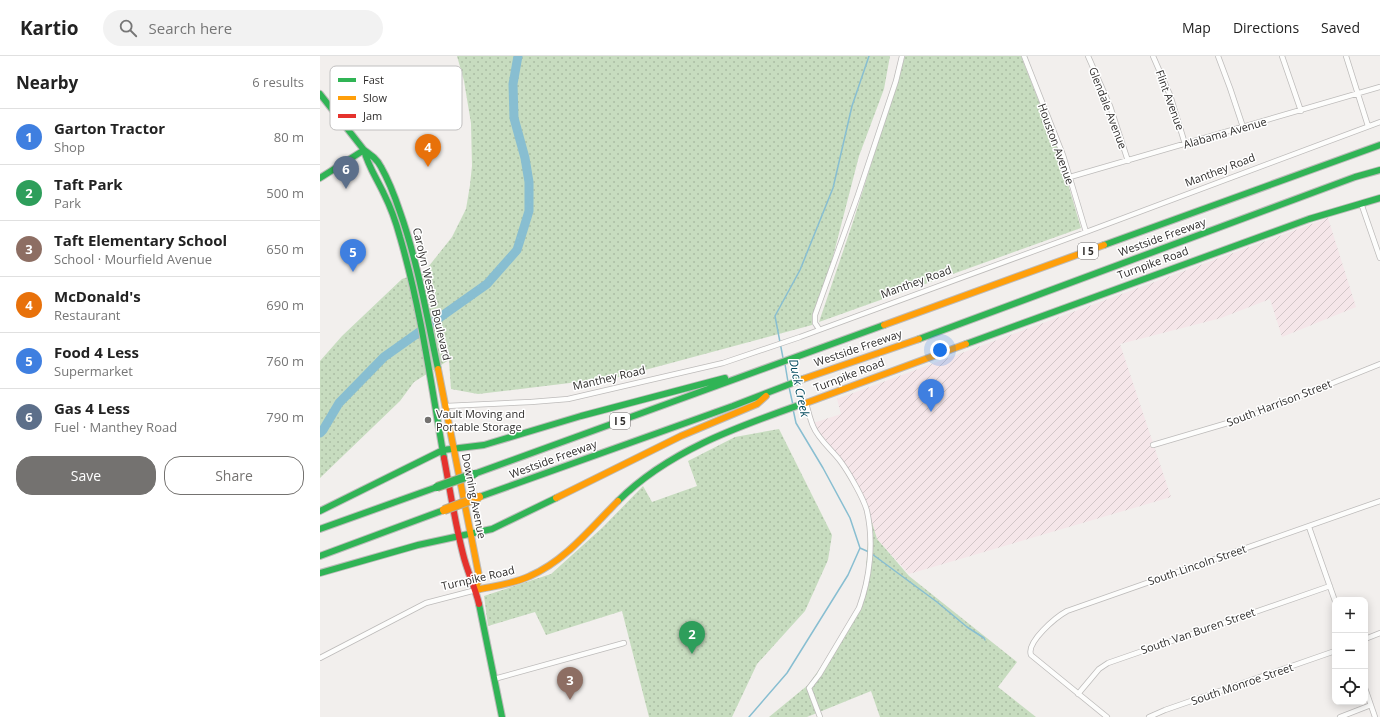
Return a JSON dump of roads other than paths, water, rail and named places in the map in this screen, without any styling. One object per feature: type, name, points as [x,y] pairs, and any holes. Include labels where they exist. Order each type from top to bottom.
[{"type":"main road","name":"Carolyn Weston Boulevard","points":[[320,94],[330,107]]},
{"type":"main road","name":"Carolyn Weston Boulevard","points":[[348,130],[364,150],[373,156],[381,166],[394,194],[406,228],[419,279],[432,365],[436,408]]},
{"type":"main road","points":[[1350,156],[1380,140]]},
{"type":"main road","name":"Westside Freeway","points":[[320,529],[1380,145]]},
{"type":"main road","name":"Carolyn Weston Boulevard","points":[[364,150],[366,160],[388,200],[397,227],[432,365],[446,406]]},
{"type":"main road","points":[[320,178],[364,150]]},
{"type":"main road","name":"Westside Freeway","points":[[320,556],[803,379],[945,330],[1380,170]]},
{"type":"main road","points":[[1355,178],[1380,176]]},
{"type":"main road","name":"Turnpike Road","points":[[476,590],[508,584],[526,578],[544,569],[560,558],[646,476],[668,462],[712,439],[775,414],[1308,219],[1380,198]]},
{"type":"main road","points":[[320,511],[443,450],[484,444],[581,416],[729,377],[740,377]]},
{"type":"main road","points":[[320,573],[418,545],[492,530],[671,440],[757,404],[771,392]]},
{"type":"main road","name":"Downing Avenue","points":[[446,406],[470,534],[480,576],[476,590]]},
{"type":"main road","name":"Downing Avenue","points":[[436,408],[459,536],[470,579],[476,590],[502,717]]},
{"type":"street","points":[[819,329],[815,323],[815,315],[896,81],[902,56]]},
{"type":"street","name":"Houston Avenue","points":[[1024,56],[1058,140],[1086,232]]},
{"type":"street","name":"Glendale Avenue","points":[[1088,56],[1110,106],[1128,161]]},
{"type":"street","name":"Flint Avenue","points":[[1153,56],[1170,95],[1185,144]]},
{"type":"street","points":[[1218,56],[1243,127]]},
{"type":"street","points":[[1282,56],[1300,111]]},
{"type":"street","points":[[1346,56],[1368,126]]},
{"type":"street","name":"Alabama Avenue","points":[[1070,177],[1380,87]]},
{"type":"street","name":"Manthey Road","points":[[446,406],[531,402],[575,398],[718,364],[796,338],[1086,232],[1380,122]]},
{"type":"street","points":[[1361,203],[1380,258]]},
{"type":"street","name":"South Harrison Street","points":[[1153,445],[1248,417],[1380,364]]},
{"type":"street","points":[[804,404],[813,427],[842,464],[864,503],[867,511],[871,540],[867,578],[863,598],[859,608],[819,675],[809,688],[820,717]]},
{"type":"street","name":"South Lincoln Street","points":[[1078,694],[1033,657],[1030,651],[1032,645],[1057,616],[1067,611],[1380,501]]},
{"type":"street","points":[[1309,527],[1334,597]]},
{"type":"street","name":"South Van Buren Street","points":[[1078,694],[1099,669],[1108,663],[1330,586]]},
{"type":"street","name":"Turnpike Road","points":[[320,658],[426,603],[476,590]]},
{"type":"street","points":[[1368,638],[1380,633]]},
{"type":"street","points":[[494,679],[624,643]]},
{"type":"street","name":"South Monroe Street","points":[[1149,717],[1165,710],[1332,652]]},
{"type":"street","points":[[1078,694],[1107,717]]},
{"type":"street","points":[[1368,696],[1375,717]]},
{"type":"street","points":[[1340,717],[1371,705]]},
{"type":"waterway","points":[[320,433],[339,403],[384,357],[487,284],[517,250],[529,211],[529,182],[525,158],[514,118],[513,84],[518,56]]},
{"type":"waterway","name":"Duck Creek","points":[[783,358],[775,316],[800,270],[833,188],[852,106],[869,56]]},
{"type":"waterway","name":"Duck Creek","points":[[785,364],[788,382]]},
{"type":"waterway","name":"Duck Creek","points":[[789,387],[793,405]]},
{"type":"waterway","name":"Duck Creek","points":[[749,717],[787,673],[848,575],[860,548],[850,518],[823,468],[796,423],[793,409]]},
{"type":"waterway","points":[[860,548],[869,552]]},
{"type":"waterway","points":[[872,554],[985,640]]},
{"type":"place","name":"McDonald's","points":[[428,167]]},
{"type":"place","name":"Gas 4 Less","points":[[346,189]]},
{"type":"place","name":"Food 4 Less","points":[[353,272]]},
{"type":"place","name":"Garton Tractor","points":[[931,412]]},
{"type":"place","name":"Vault Moving and Portable Storage","points":[[428,420]]},
{"type":"place","name":"Taft Park","points":[[692,654]]},
{"type":"place","name":"Taft Elementary School","points":[[570,700]]}]
